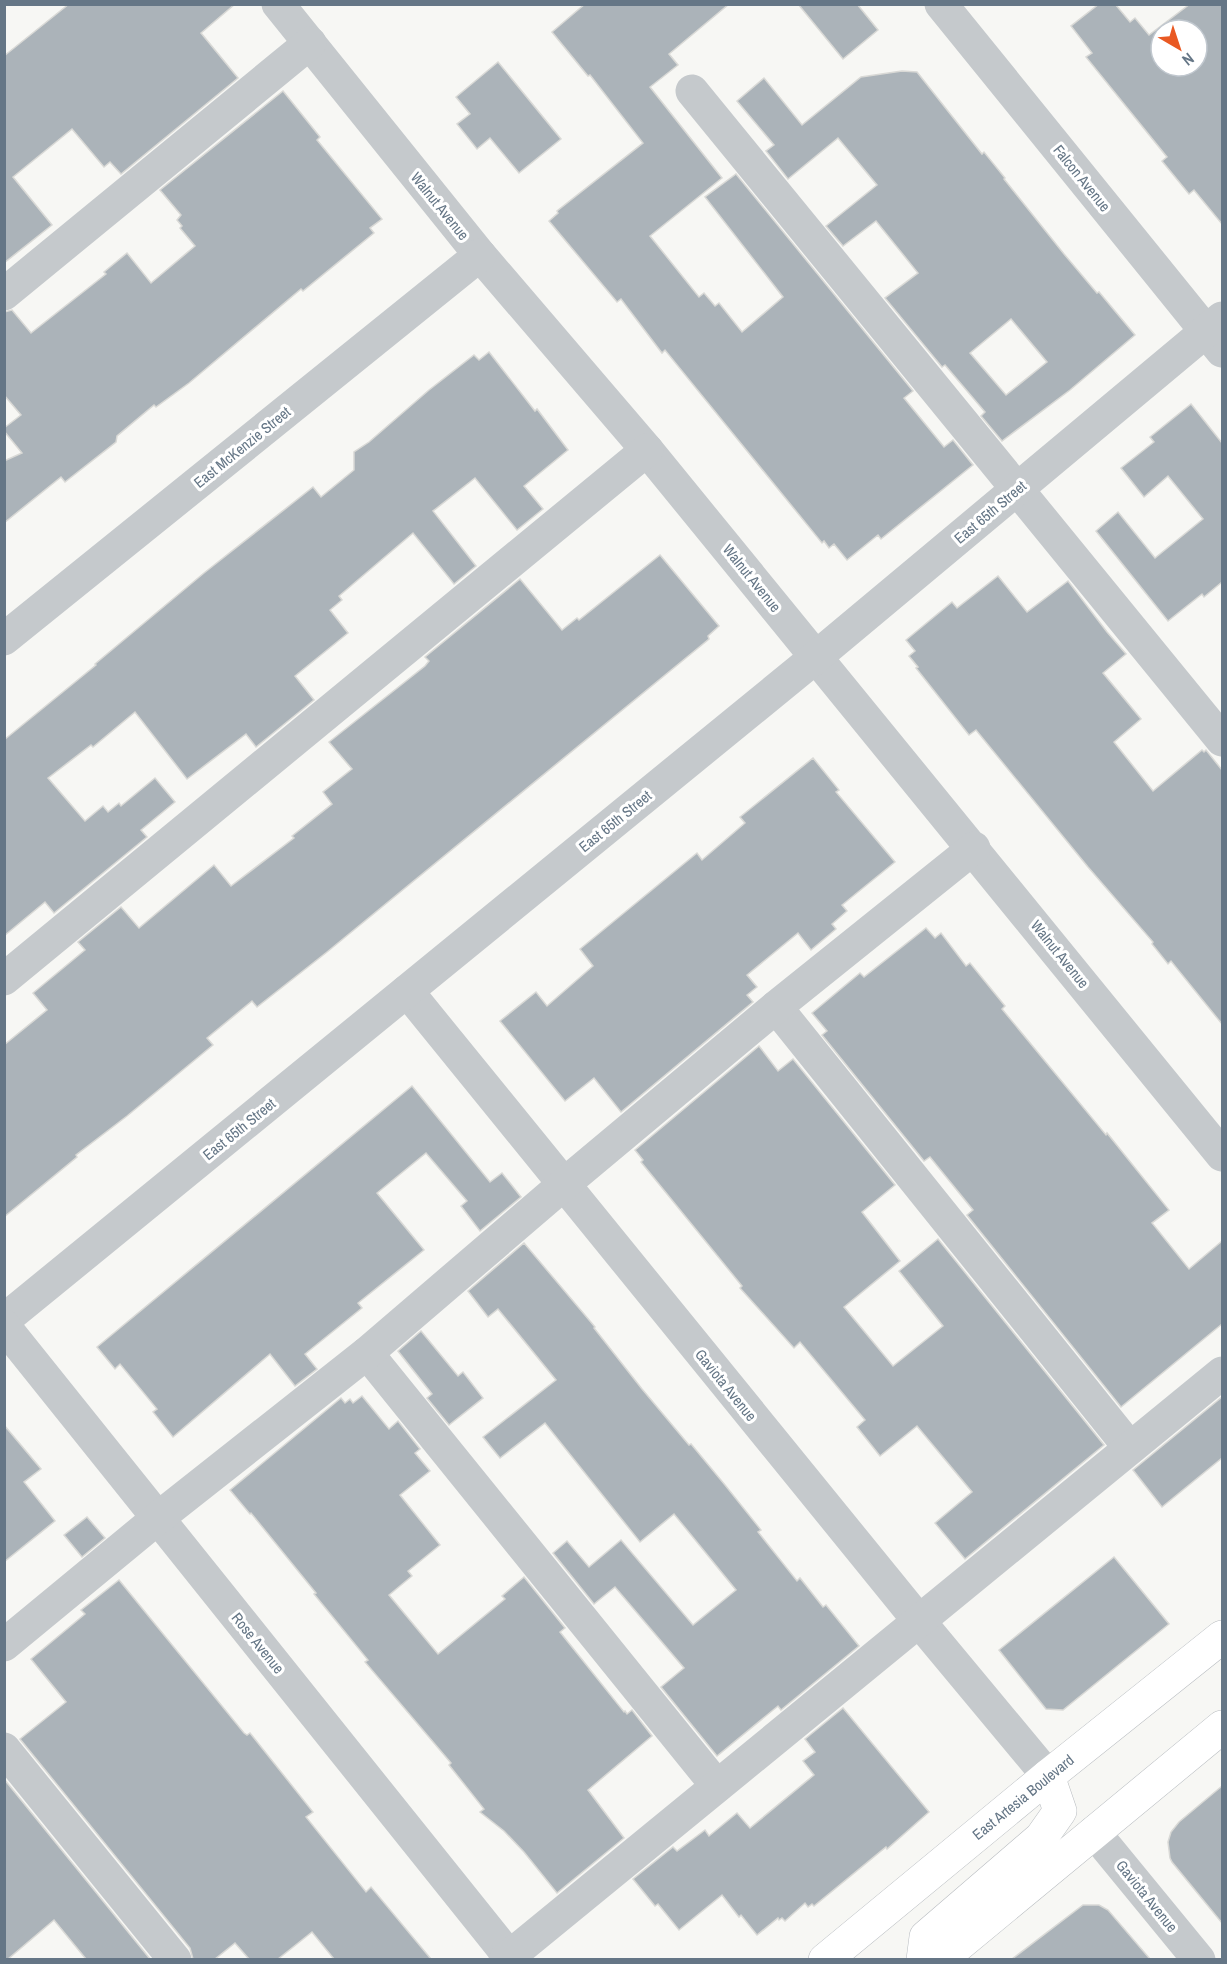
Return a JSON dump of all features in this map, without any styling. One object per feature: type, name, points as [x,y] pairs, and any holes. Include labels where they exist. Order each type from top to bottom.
[{"type":"main road","name":"East Artesia Boulevard","points":[[825,1959],[848,1948],[1048,1776],[1222,1637]]},
{"type":"main road","points":[[940,1959],[1222,1727]]},
{"type":"main road","points":[[923,1959],[926,1937],[1041,1838],[1060,1811],[1048,1776]]},
{"type":"street","name":"Walnut Avenue","points":[[278,4],[480,255],[647,450],[974,848],[1222,1155]]},
{"type":"street","name":"Falcon Avenue","points":[[941,4],[1217,334]]},
{"type":"street","points":[[4,294],[310,44]]},
{"type":"street","points":[[692,91],[1222,740]]},
{"type":"street","name":"East McKenzie Street","points":[[4,639],[480,255]]},
{"type":"street","name":"East 65th Street","points":[[4,1320],[1017,490],[1217,334]]},
{"type":"street","points":[[4,979],[647,450]]},
{"type":"street","points":[[4,1645],[158,1518],[367,1353],[776,1007],[974,848]]},
{"type":"street","name":"Gaviota Avenue","points":[[407,991],[919,1621],[1048,1776]]},
{"type":"street","points":[[776,1007],[1130,1448]]},
{"type":"street","name":"Rose Avenue","points":[[4,1326],[509,1958]]},
{"type":"street","points":[[367,1353],[717,1786]]},
{"type":"street","points":[[509,1958],[1222,1373]]},
{"type":"street","points":[[4,1749],[175,1959]]},
{"type":"street","name":"Gaviota Avenue","points":[[1094,1832],[1199,1959]]},
{"type":"building","points":[[69,4],[235,4],[201,33],[238,78],[121,174],[110,162],[104,167],[72,129],[13,177],[52,225],[4,263],[4,56]]},
{"type":"building","points":[[585,4],[729,4],[669,54],[678,65],[650,87],[722,178],[650,236],[699,297],[704,293],[715,306],[719,303],[742,332],[783,297],[705,197],[736,174],[913,391],[904,398],[944,447],[953,440],[973,465],[881,539],[878,535],[847,560],[834,544],[829,548],[824,541],[822,543],[665,350],[662,353],[621,299],[617,302],[549,221],[558,213],[557,211],[643,143],[590,75],[588,76],[552,32]]},
{"type":"building","points":[[798,4],[857,4],[878,30],[843,59]]},
{"type":"building","points":[[1099,4],[1115,4],[1130,22],[1135,18],[1149,35],[1149,78],[1209,78],[1209,18],[1171,18],[1190,4],[1222,4],[1222,224],[1194,190],[1189,194],[1162,161],[1167,157],[1086,57],[1092,53],[1071,26]]},
{"type":"building","points":[[498,62],[561,139],[519,173],[490,138],[477,149],[457,124],[470,114],[456,97]]},
{"type":"building","points":[[902,71],[917,72],[982,154],[984,152],[1005,178],[1064,254],[1135,335],[1070,390],[1002,441],[981,416],[985,412],[945,365],[942,367],[885,298],[918,273],[876,221],[843,246],[826,226],[877,185],[838,138],[788,179],[766,151],[774,145],[737,101],[764,78],[802,125],[861,77]],"holes":[[[1011,319],[1047,362],[1006,395],[970,353]]]},
{"type":"building","points":[[283,91],[320,137],[317,140],[382,219],[370,228],[374,233],[303,291],[301,289],[189,383],[156,407],[154,405],[117,436],[116,442],[65,482],[61,477],[4,523],[4,461],[22,453],[4,431],[4,428],[21,415],[4,395],[4,312],[12,310],[31,333],[106,274],[104,272],[127,253],[151,283],[195,246],[180,228],[182,226],[177,220],[181,215],[160,190]]},
{"type":"building","points":[[489,352],[568,450],[524,486],[543,509],[517,530],[475,478],[433,511],[476,566],[454,584],[413,533],[339,596],[342,600],[330,610],[348,633],[295,676],[314,700],[256,747],[246,734],[187,779],[135,712],[93,747],[91,745],[48,778],[85,821],[103,806],[108,812],[119,803],[121,806],[155,778],[175,802],[141,830],[147,837],[54,913],[45,902],[4,936],[4,740],[204,573],[313,487],[321,497],[354,470],[354,452],[474,355],[479,360]]},
{"type":"building","points":[[1191,404],[1222,443],[1222,582],[1204,597],[1202,594],[1168,621],[1096,531],[1118,512],[1155,558],[1203,519],[1168,476],[1144,497],[1121,468],[1154,442],[1150,437]]},
{"type":"building","points":[[660,555],[719,626],[708,636],[709,639],[327,952],[257,1007],[252,1001],[207,1038],[213,1045],[76,1155],[77,1157],[4,1217],[4,1045],[47,1010],[33,993],[85,950],[78,942],[121,907],[139,928],[214,865],[231,886],[294,838],[292,836],[332,804],[323,792],[352,769],[329,742],[425,666],[429,661],[425,657],[520,579],[562,630],[577,618],[579,620]]},
{"type":"building","points":[[998,576],[1027,612],[1068,581],[1126,654],[1103,673],[1141,719],[1114,742],[1153,791],[1202,750],[1204,752],[1206,750],[1222,770],[1222,1024],[1171,961],[1168,964],[1152,944],[1153,942],[1088,867],[976,730],[969,735],[909,656],[915,651],[906,640],[952,602],[957,608]]},
{"type":"building","points":[[813,758],[839,790],[836,792],[895,862],[842,905],[847,911],[832,924],[836,929],[811,950],[798,933],[747,975],[757,987],[747,995],[753,1002],[621,1112],[594,1078],[565,1101],[500,1021],[536,992],[547,1006],[593,966],[580,949],[697,853],[702,860],[745,823],[740,817]]},
{"type":"building","points":[[926,928],[935,938],[941,933],[966,966],[970,963],[1005,1006],[1002,1009],[1169,1210],[1152,1223],[1189,1269],[1222,1241],[1222,1324],[1121,1407],[967,1215],[973,1210],[930,1157],[924,1161],[822,1035],[827,1031],[812,1013],[860,973],[864,977]]},
{"type":"building","points":[[759,1046],[778,1071],[793,1059],[895,1185],[862,1212],[900,1261],[844,1307],[893,1366],[943,1326],[899,1271],[938,1239],[1104,1445],[965,1559],[935,1523],[972,1492],[917,1426],[880,1456],[857,1427],[865,1420],[800,1342],[794,1348],[740,1288],[742,1286],[641,1162],[643,1160],[635,1150]]},
{"type":"building","points":[[412,1086],[490,1182],[502,1173],[521,1197],[480,1231],[461,1206],[467,1201],[426,1153],[377,1193],[424,1250],[358,1303],[362,1308],[305,1354],[317,1369],[295,1386],[270,1354],[173,1437],[153,1412],[157,1409],[120,1364],[115,1369],[97,1347]]},
{"type":"building","points":[[524,1243],[595,1327],[642,1389],[725,1485],[797,1581],[800,1578],[823,1607],[826,1605],[859,1646],[781,1710],[778,1706],[717,1756],[661,1687],[684,1668],[615,1587],[594,1604],[553,1553],[567,1541],[589,1567],[621,1540],[693,1625],[736,1590],[674,1514],[640,1542],[545,1423],[500,1458],[483,1437],[556,1380],[498,1309],[488,1317],[468,1291]]},
{"type":"building","points":[[421,1331],[458,1376],[463,1372],[483,1398],[449,1425],[427,1398],[432,1394],[398,1351]]},
{"type":"building","points":[[362,1396],[389,1429],[398,1421],[420,1449],[415,1453],[430,1471],[400,1495],[440,1545],[408,1571],[412,1576],[389,1595],[438,1654],[505,1599],[502,1596],[524,1577],[565,1628],[560,1632],[624,1712],[627,1714],[632,1710],[652,1736],[588,1790],[624,1838],[557,1893],[524,1852],[504,1831],[480,1812],[484,1809],[449,1765],[451,1763],[365,1662],[368,1660],[314,1594],[316,1593],[230,1490],[341,1398],[345,1403],[350,1399],[353,1403]]},
{"type":"building","points":[[1222,1397],[1222,1458],[1162,1507],[1133,1470]]},
{"type":"building","points":[[4,1425],[41,1469],[24,1482],[55,1521],[4,1562]]},
{"type":"building","points":[[87,1517],[105,1538],[82,1557],[64,1535]]},
{"type":"building","points":[[1114,1557],[1169,1624],[1063,1710],[1046,1709],[999,1650]]},
{"type":"building","points":[[119,1580],[244,1733],[247,1735],[250,1733],[313,1812],[306,1817],[366,1892],[371,1887],[431,1959],[334,1959],[312,1932],[278,1959],[249,1959],[235,1943],[215,1959],[193,1959],[190,1948],[20,1739],[66,1702],[31,1659],[85,1614],[81,1610]]},
{"type":"building","points":[[843,1708],[929,1812],[887,1849],[886,1847],[814,1906],[812,1904],[808,1907],[805,1903],[785,1921],[778,1918],[757,1935],[722,1895],[679,1930],[658,1904],[655,1906],[633,1879],[673,1847],[677,1851],[705,1830],[709,1836],[737,1813],[750,1828],[814,1775],[803,1761],[815,1752],[805,1739]]},
{"type":"building","points":[[4,1779],[150,1959],[86,1959],[54,1920],[8,1959],[4,1959]]},
{"type":"building","points":[[1222,1786],[1222,1923],[1172,1862],[1168,1842],[1171,1832],[1179,1822]]},
{"type":"building","points":[[1083,1905],[1099,1905],[1108,1910],[1150,1959],[1012,1959]]}]
